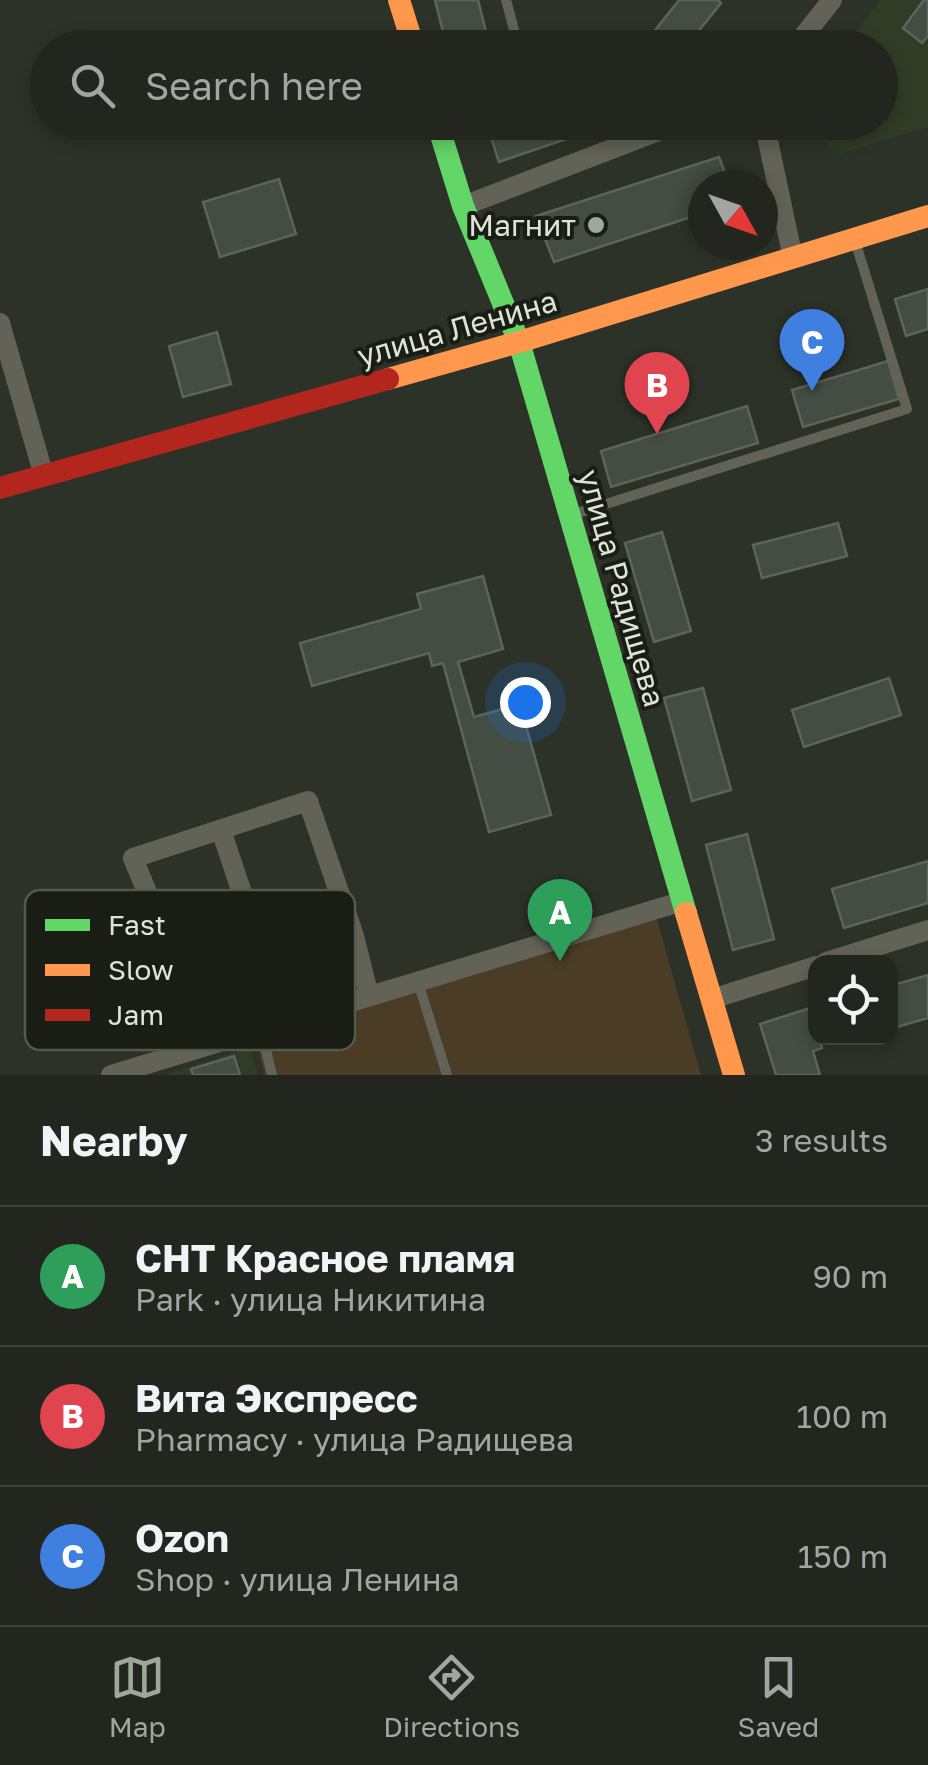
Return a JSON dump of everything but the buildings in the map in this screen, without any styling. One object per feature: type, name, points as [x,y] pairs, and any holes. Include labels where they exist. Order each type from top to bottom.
[{"type":"main road","points":[[399,0],[408,30]]},
{"type":"main road","name":"улица Радищева","points":[[443,140],[463,206],[519,342],[734,1075]]},
{"type":"main road","name":"улица Ленина","points":[[0,488],[519,342],[928,216]]},
{"type":"street","points":[[808,30],[832,0]]},
{"type":"street","points":[[463,206],[635,140]]},
{"type":"street","points":[[768,140],[793,258]]},
{"type":"street","points":[[0,322],[44,476]]},
{"type":"street","points":[[146,890],[133,858],[308,801],[338,890]]},
{"type":"street","points":[[222,830],[242,890]]},
{"type":"street","points":[[355,1000],[684,901]]},
{"type":"street","points":[[848,955],[928,930]]},
{"type":"street","points":[[355,940],[369,996]]},
{"type":"street","points":[[712,999],[808,969]]},
{"type":"street","points":[[111,1075],[191,1050]]},
{"type":"lane","points":[[506,0],[514,30]]},
{"type":"lane","points":[[570,516],[907,409],[855,239]]},
{"type":"lane","points":[[418,982],[447,1075]]},
{"type":"lane","points":[[266,1050],[272,1075]]},
{"type":"shaded area","points":[[880,0],[928,0],[928,127],[898,136],[898,30],[858,30]]},
{"type":"shaded area","points":[[822,140],[885,140],[839,154]]},
{"type":"shaded area","points":[[652,902],[701,1075],[265,1075],[258,1050],[355,1050],[355,989]]},
{"type":"shaded area","points":[[251,1050],[258,1075],[165,1075]]},
{"type":"traffic: fast","points":[[443,140],[463,206],[519,342]]},
{"type":"traffic: fast","points":[[519,342],[686,913]]},
{"type":"traffic: slow","points":[[399,0],[408,30]]},
{"type":"traffic: slow","points":[[388,379],[928,216]]},
{"type":"traffic: slow","points":[[686,913],[734,1075]]},
{"type":"traffic: jam","points":[[0,488],[388,379]]},
{"type":"place","name":"Магнит","points":[[596,225]]},
{"type":"place","name":"Ozon","points":[[812,391]]},
{"type":"place","name":"Вита Экспресс","points":[[657,434]]},
{"type":"place","name":"СНТ Красное пламя","points":[[560,961]]}]
